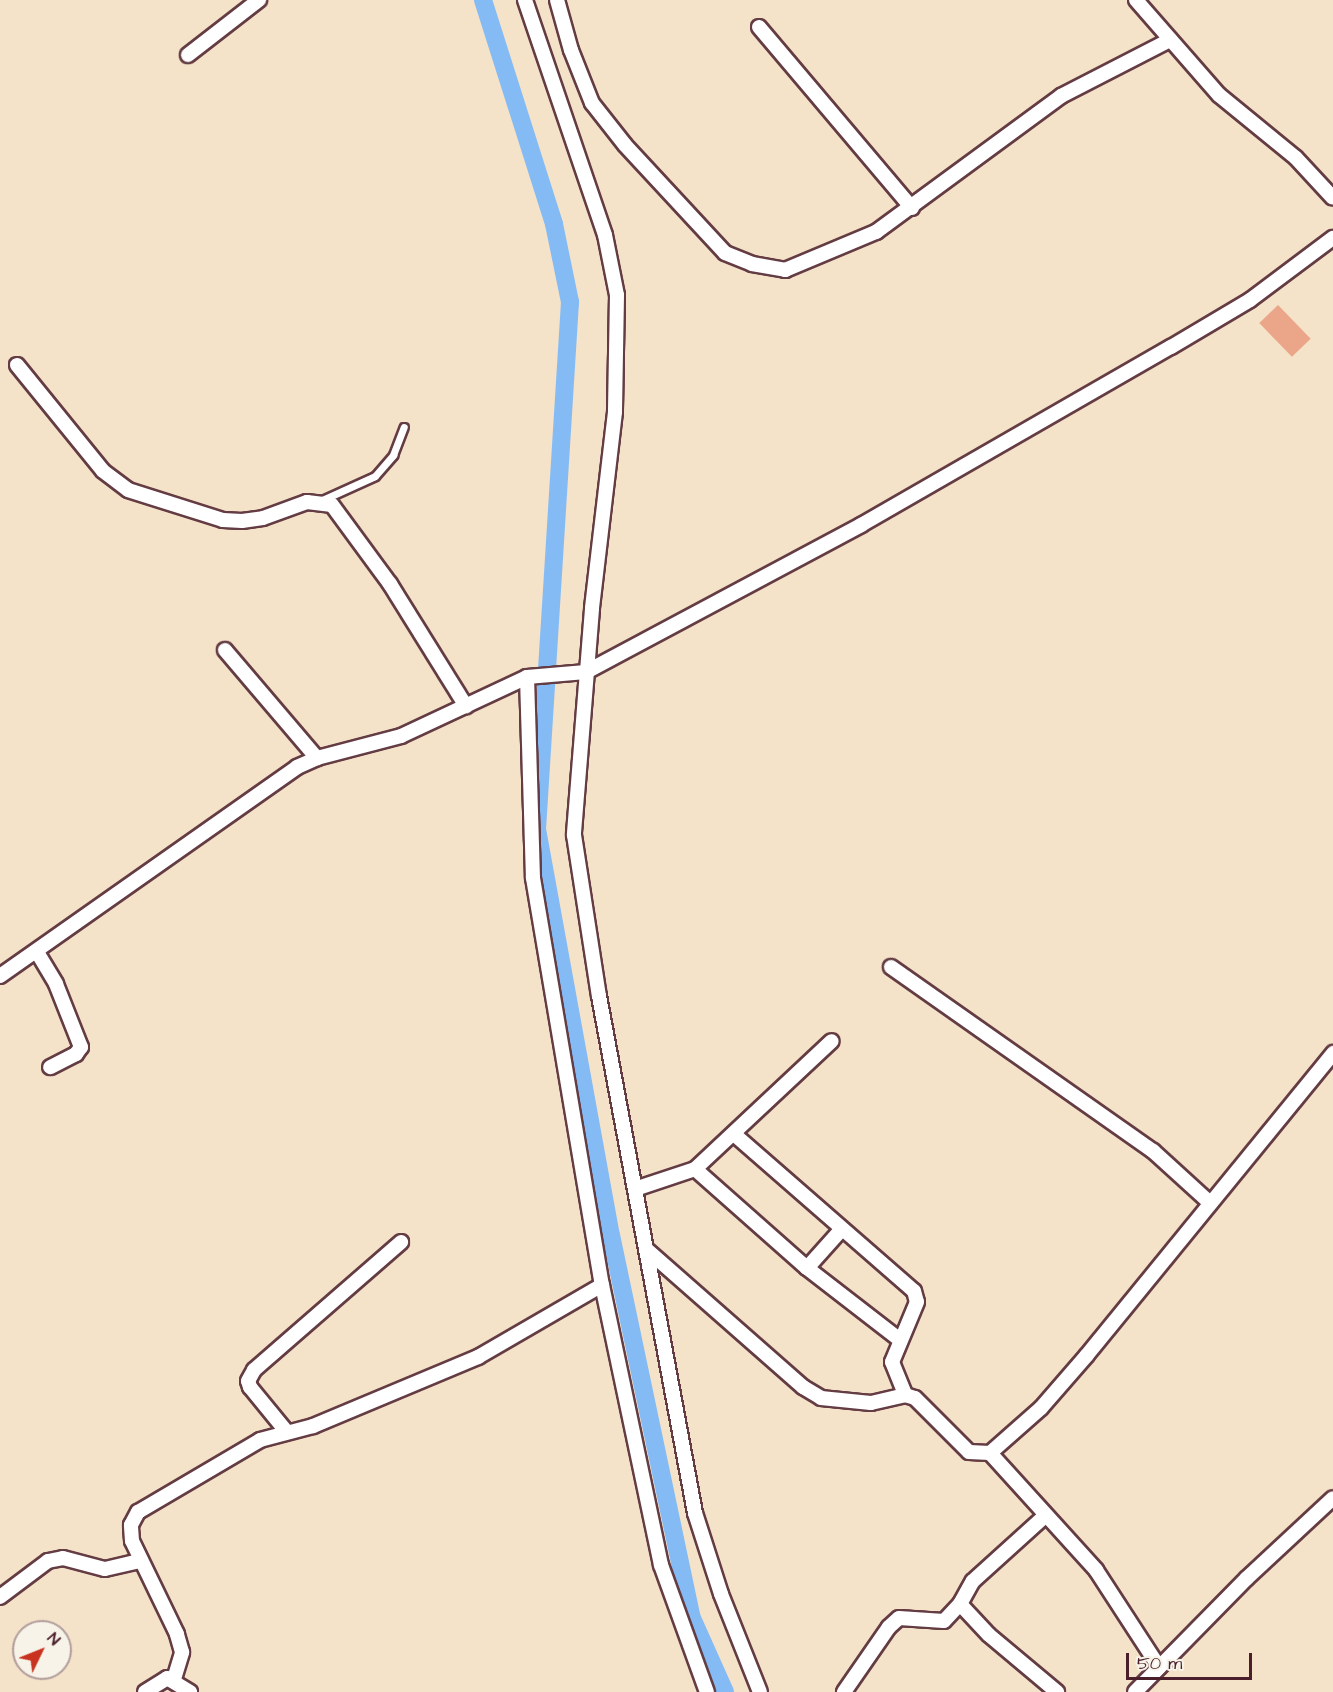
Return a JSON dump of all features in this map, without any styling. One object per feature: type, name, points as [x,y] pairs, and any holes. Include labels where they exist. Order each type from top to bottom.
[{"type":"street","points":[[188,55],[260,0]]},
{"type":"street","points":[[525,0],[605,235],[617,295],[616,401],[580,672],[574,836],[635,1189],[695,1513],[721,1594],[760,1692]]},
{"type":"street","points":[[557,0],[571,50],[592,103],[625,145],[725,253],[752,264],[785,270],[876,232],[912,208],[964,165],[1061,96],[1170,40]]},
{"type":"street","points":[[1136,0],[1219,95],[1296,158],[1333,198]]},
{"type":"street","points":[[759,27],[912,208]]},
{"type":"street","points":[[0,976],[37,952],[233,810],[317,758],[401,736],[534,675],[580,672],[861,525],[1171,347],[1250,300],[1333,238]]},
{"type":"street","points":[[17,365],[104,471],[128,490],[223,520],[242,521],[320,501],[332,505],[348,521],[466,706]]},
{"type":"street","points":[[225,650],[317,758]]},
{"type":"street","points":[[534,675],[533,878],[602,1285],[661,1565],[707,1692]]},
{"type":"street","points":[[37,952],[57,984],[81,1047],[76,1054],[50,1067]]},
{"type":"street","points":[[891,967],[1153,1151],[1209,1202]]},
{"type":"street","points":[[635,1189],[695,1169],[735,1135],[832,1041]]},
{"type":"street","points":[[735,1135],[841,1230],[914,1291],[916,1302],[899,1339],[892,1362],[905,1395],[923,1405],[969,1452],[990,1453],[1048,1400],[1333,1053]]},
{"type":"street","points":[[695,1169],[807,1268],[899,1339]]},
{"type":"street","points":[[807,1268],[841,1230]]},
{"type":"street","points":[[286,1431],[250,1387],[248,1381],[254,1370],[400,1242]]},
{"type":"street","points":[[646,1249],[803,1387],[821,1398],[871,1403],[905,1395]]},
{"type":"street","points":[[174,1679],[182,1653],[177,1634],[140,1561],[131,1525],[138,1512],[260,1440],[286,1431],[313,1426],[478,1357],[602,1285]]},
{"type":"street","points":[[990,1453],[1096,1570],[1159,1667]]},
{"type":"street","points":[[1136,1692],[1333,1498]]},
{"type":"street","points":[[844,1692],[899,1618],[944,1621],[960,1604],[973,1581],[1046,1515]]},
{"type":"street","points":[[0,1597],[48,1561],[63,1558],[105,1569],[140,1561]]},
{"type":"street","points":[[960,1604],[989,1635],[1057,1692]]},
{"type":"street","points":[[145,1692],[159,1681],[174,1679],[190,1692]]},
{"type":"lane","points":[[320,501],[375,476],[393,455],[404,427]]},
{"type":"building","points":[[1278,305],[1311,339],[1292,357],[1259,323]]},
{"type":"waterway","points":[[483,0],[554,224],[570,302],[537,829],[611,1235],[691,1616],[725,1692]]}]
